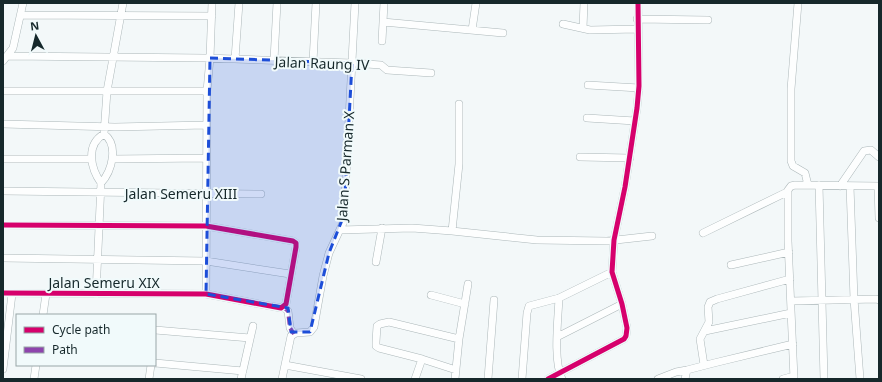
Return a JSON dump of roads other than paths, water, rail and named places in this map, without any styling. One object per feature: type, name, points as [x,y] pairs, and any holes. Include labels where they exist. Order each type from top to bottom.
[{"type":"street","points":[[5,58],[15,43],[23,3]]},
{"type":"street","points":[[101,183],[95,175],[92,159],[95,143],[104,130],[108,91],[123,3]]},
{"type":"street","points":[[206,294],[206,125],[212,3]]},
{"type":"street","points":[[235,59],[239,3]]},
{"type":"street","points":[[274,60],[277,3]]},
{"type":"street","points":[[313,62],[316,3]]},
{"type":"street","name":"Jalan S Parman X","points":[[294,334],[310,332],[314,327],[323,276],[329,253],[340,230],[344,215],[355,3]]},
{"type":"street","points":[[382,41],[384,3]]},
{"type":"street","points":[[472,30],[476,3]]},
{"type":"street","points":[[583,28],[584,3]]},
{"type":"street","points":[[548,379],[561,376],[625,338],[627,328],[622,304],[612,272],[614,240],[630,158],[639,88],[637,30],[638,3]]},
{"type":"street","points":[[798,3],[790,89],[791,161],[793,166],[805,173],[808,185]]},
{"type":"street","points":[[21,15],[212,16]]},
{"type":"street","points":[[637,19],[708,20]]},
{"type":"street","points":[[383,22],[503,33]]},
{"type":"street","points":[[563,24],[599,30],[637,30]]},
{"type":"street","name":"Jalan Raung IV","points":[[5,58],[210,58],[274,60],[381,65],[387,70],[431,72]]},
{"type":"street","points":[[588,85],[639,88]]},
{"type":"street","points":[[3,91],[207,91]]},
{"type":"street","points":[[452,231],[459,164],[459,104]]},
{"type":"street","points":[[587,118],[635,121]]},
{"type":"street","points":[[3,124],[104,130],[206,125]]},
{"type":"street","points":[[96,294],[101,183],[110,171],[112,158],[110,142],[104,130]]},
{"type":"street","points":[[840,186],[864,151],[871,150],[879,157]]},
{"type":"street","points":[[580,157],[630,158]]},
{"type":"street","points":[[112,158],[206,158]]},
{"type":"street","points":[[3,159],[92,159]]},
{"type":"street","points":[[783,379],[794,378],[788,188],[792,186],[808,185],[879,186],[879,218]]},
{"type":"street","points":[[819,185],[824,379]]},
{"type":"street","points":[[850,186],[854,299],[860,379]]},
{"type":"street","name":"Jalan Semeru XIII","points":[[3,191],[261,194]]},
{"type":"street","points":[[703,233],[787,192]]},
{"type":"street","points":[[3,225],[206,226],[294,242],[296,247],[290,274],[286,304],[283,308],[288,311],[290,328],[294,334],[290,339],[282,379]]},
{"type":"street","points":[[376,262],[382,228]]},
{"type":"street","points":[[340,230],[412,228],[537,240],[614,240],[652,236]]},
{"type":"street","points":[[731,265],[789,252]]},
{"type":"street","points":[[3,258],[206,261],[290,274]]},
{"type":"street","points":[[522,379],[528,309],[532,305],[559,298],[612,272]]},
{"type":"street","points":[[704,365],[700,339],[709,322],[709,304],[712,300],[790,279]]},
{"type":"street","points":[[455,379],[459,339],[468,284]]},
{"type":"street","name":"Jalan Semeru XIX","points":[[3,293],[206,294],[283,308]]},
{"type":"street","points":[[3,370],[12,294]]},
{"type":"street","points":[[43,314],[46,294]]},
{"type":"street","points":[[432,295],[465,304]]},
{"type":"street","points":[[559,298],[557,337],[561,376]]},
{"type":"street","points":[[791,301],[854,299],[879,300]]},
{"type":"street","points":[[488,379],[494,300]]},
{"type":"street","points":[[557,337],[622,304]]},
{"type":"street","points":[[705,331],[791,313]]},
{"type":"street","points":[[456,370],[422,359],[378,348],[376,342],[378,325],[389,322],[459,339]]},
{"type":"street","points":[[241,379],[253,326]]},
{"type":"street","points":[[156,330],[250,338]]},
{"type":"street","points":[[658,379],[676,372],[793,344]]},
{"type":"street","points":[[415,379],[422,359]]},
{"type":"street","points":[[156,363],[242,371]]},
{"type":"street","points":[[285,365],[319,375],[361,379]]},
{"type":"street","points":[[34,379],[36,366]]},
{"type":"street","points":[[149,379],[151,366]]},
{"type":"street","points":[[685,379],[687,370]]}]
